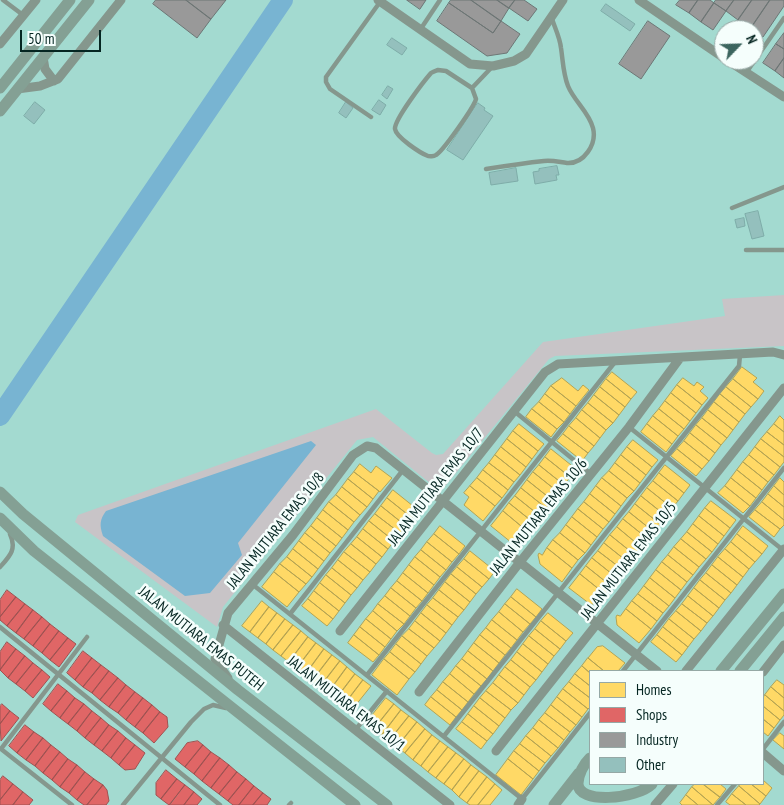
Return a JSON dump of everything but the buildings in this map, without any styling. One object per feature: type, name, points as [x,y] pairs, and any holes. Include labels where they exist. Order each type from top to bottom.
[{"type":"street","points":[[0,44],[36,0]]},
{"type":"street","points":[[0,88],[70,0]]},
{"type":"street","points":[[0,111],[89,0]]},
{"type":"street","points":[[18,89],[40,86],[62,76],[121,0]]},
{"type":"street","points":[[379,1],[470,64],[497,65],[514,61],[526,54],[564,0]]},
{"type":"street","points":[[640,0],[714,51]]},
{"type":"street","points":[[43,57],[45,69],[54,81]]},
{"type":"street","points":[[742,70],[784,97]]},
{"type":"street","points":[[615,362],[773,352],[784,355]]},
{"type":"street","name":"JALAN MUTIARA EMAS 10/6","points":[[419,692],[520,562],[629,427],[680,358]]},
{"type":"street","name":"JALAN MUTIARA EMAS 10/7","points":[[340,632],[545,372],[558,364],[615,362]]},
{"type":"street","name":"JALAN MUTIARA EMAS 10/5","points":[[496,751],[784,388]]},
{"type":"street","name":"JALAN MUTIARA EMAS 10/8","points":[[238,690],[215,659],[228,613],[293,535],[353,455],[364,447],[373,447],[403,470]]},
{"type":"street","points":[[403,470],[656,670]]},
{"type":"street","name":"JALAN MUTIARA EMAS PUTEH","points":[[0,492],[23,514],[238,690],[387,805]]},
{"type":"street","points":[[3,521],[34,551],[355,805]]},
{"type":"street","points":[[687,670],[784,550]]},
{"type":"street","points":[[722,670],[784,594]]},
{"type":"street","points":[[741,670],[784,617]]},
{"type":"street","name":"JALAN MUTIARA EMAS 10/1","points":[[224,625],[450,805]]},
{"type":"street","points":[[764,671],[784,645]]},
{"type":"street","points":[[764,754],[784,771]]},
{"type":"street","points":[[560,803],[589,759]]},
{"type":"street","points":[[580,773],[578,784],[586,804],[615,803],[645,791],[651,785]]},
{"type":"street","points":[[655,805],[672,785]]},
{"type":"lane","points":[[3,0],[23,16]]},
{"type":"lane","points":[[420,30],[440,0]]},
{"type":"lane","points":[[371,117],[330,89],[326,82],[326,77],[379,1]]},
{"type":"lane","points":[[486,169],[546,160],[573,162],[586,154],[593,143],[594,132],[590,120],[566,83],[561,45],[552,17]]},
{"type":"lane","points":[[746,73],[784,18]]},
{"type":"lane","points":[[472,88],[497,65]]},
{"type":"lane","points":[[434,71],[446,71],[472,88],[476,96],[474,105],[436,155],[428,156],[424,154],[397,134],[395,130],[397,122],[434,71]]},
{"type":"lane","points":[[732,208],[784,187]]},
{"type":"lane","points":[[746,250],[784,250]]},
{"type":"lane","points":[[444,736],[739,366],[740,355]]},
{"type":"lane","points":[[367,675],[615,362]]},
{"type":"lane","points":[[514,411],[591,474]]},
{"type":"lane","points":[[629,427],[784,550]]},
{"type":"lane","points":[[624,670],[784,468]]},
{"type":"lane","points":[[290,614],[403,470]]},
{"type":"lane","points":[[0,567],[14,550],[12,537],[3,521]]},
{"type":"lane","points":[[252,584],[444,736],[520,802],[589,714]]},
{"type":"lane","points":[[0,627],[220,805]]},
{"type":"lane","points":[[72,805],[1,749],[87,637]]},
{"type":"lane","points":[[356,729],[387,692]]},
{"type":"lane","points":[[123,805],[191,722],[204,709],[213,705],[228,709],[254,724]]},
{"type":"lane","points":[[764,748],[784,722]]},
{"type":"lane","points":[[717,805],[733,785]]},
{"type":"shaded area","points":[[784,295],[784,346],[555,356],[549,359],[446,485],[440,488],[436,488],[373,437],[357,440],[223,607],[217,627],[75,522],[78,515],[376,409],[432,453],[436,455],[443,454],[543,342],[725,316],[722,299]]},
{"type":"water","points":[[311,441],[316,445],[238,543],[242,555],[210,593],[185,596],[103,536],[101,522],[106,511]]},
{"type":"waterway","points":[[0,416],[283,0]]}]
